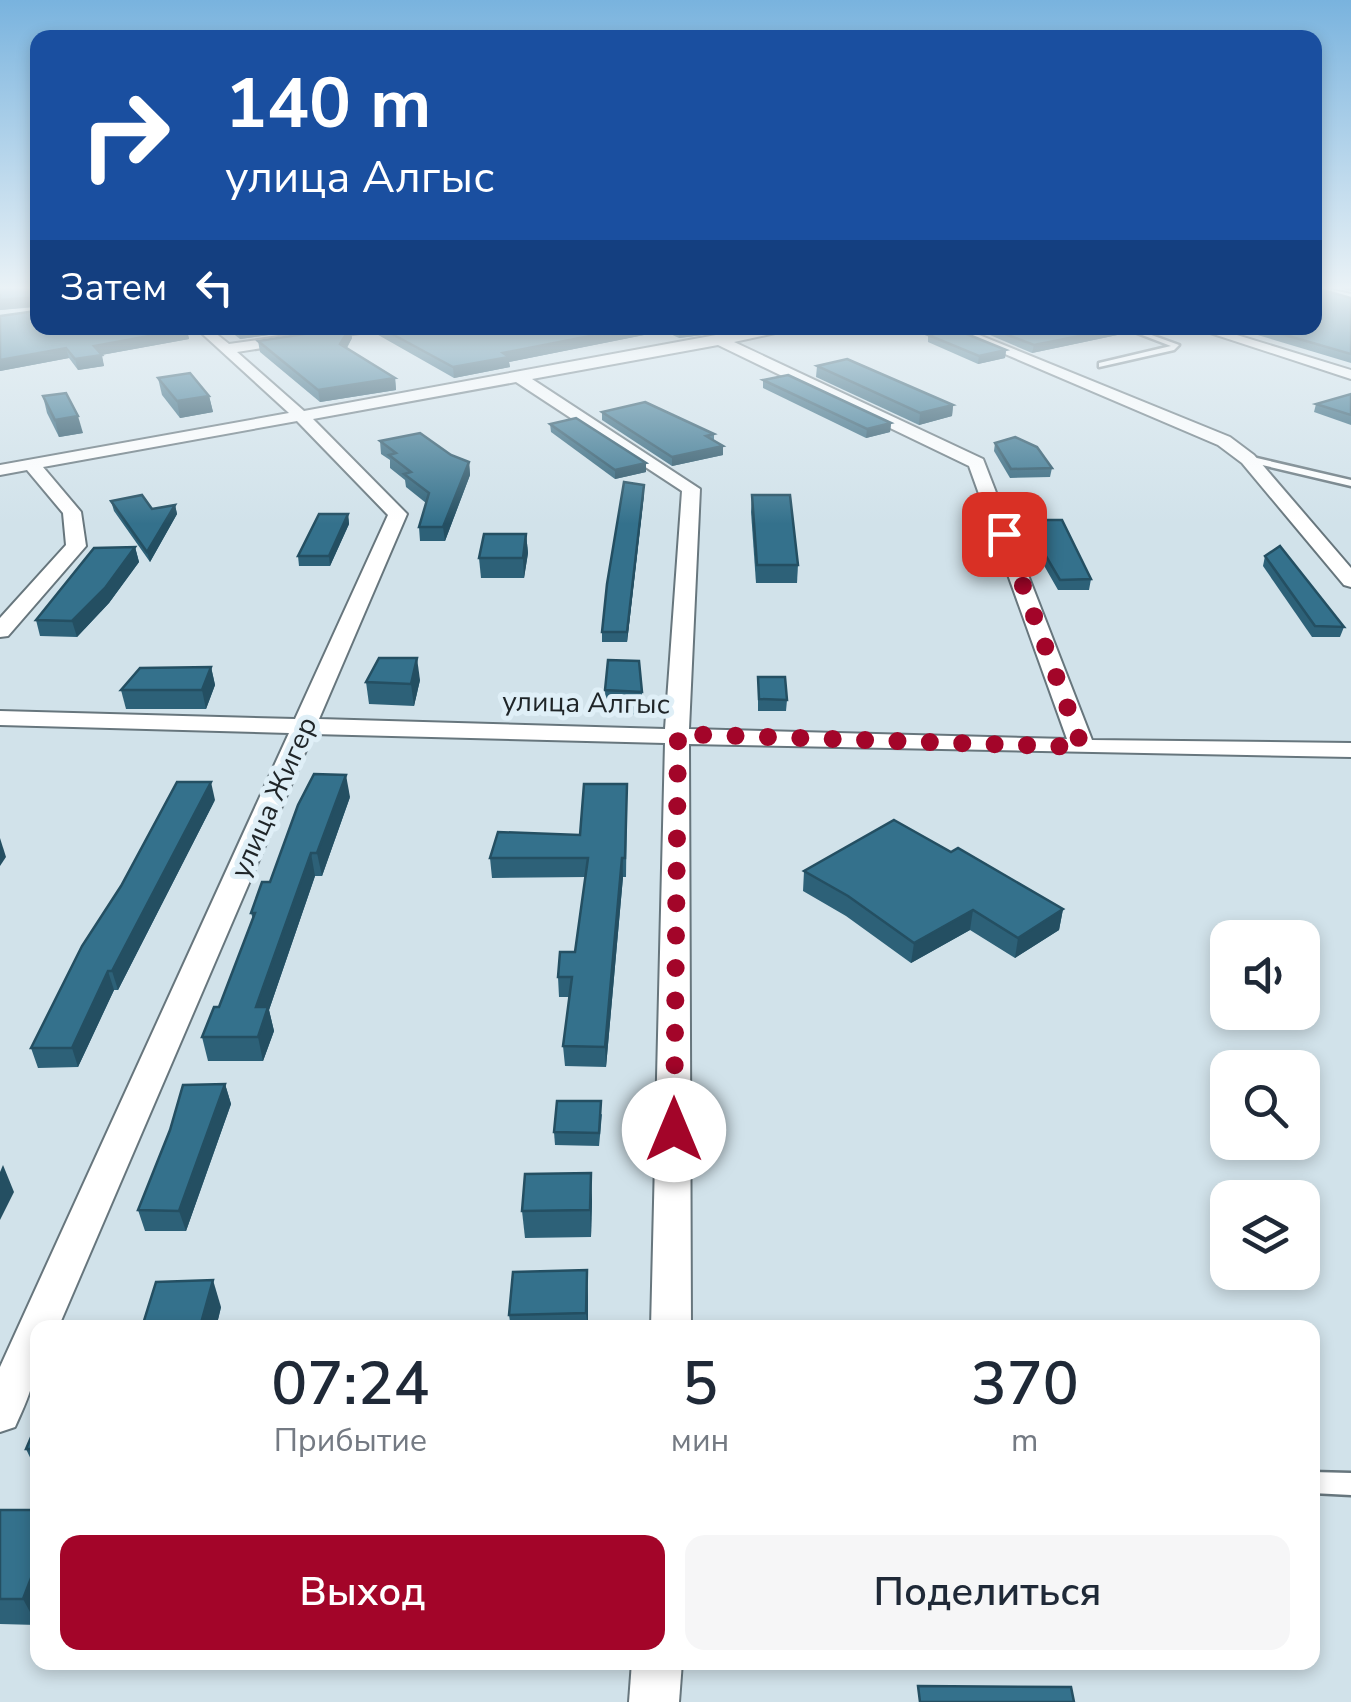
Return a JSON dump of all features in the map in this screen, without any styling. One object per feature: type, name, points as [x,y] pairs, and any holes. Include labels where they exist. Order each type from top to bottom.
[{"type":"street","name":"улица Жигер","points":[[42,1320],[398,514],[300,415],[244,365]]},
{"type":"street","points":[[0,470],[581,365]]},
{"type":"street","points":[[771,365],[977,464],[1082,747]]},
{"type":"street","points":[[1044,365],[1224,440],[1248,459],[1351,580]]},
{"type":"street","points":[[1321,365],[1351,375]]},
{"type":"street","points":[[518,377],[691,488],[678,734],[672,1320]]},
{"type":"street","points":[[0,631],[76,546],[72,512],[31,464]]},
{"type":"street","name":"улица Алгыс","points":[[0,718],[1082,747],[1351,750]]},
{"type":"street","name":"улица Жигер","points":[[0,1413],[30,1346]]},
{"type":"street","points":[[654,1702],[656,1670]]},
{"type":"lane","points":[[1248,459],[1351,483]]},
{"type":"lane","points":[[1320,1482],[1351,1484]]},
{"type":"building","points":[[288,365],[375,365],[395,378],[318,390]]},
{"type":"building","points":[[862,365],[953,405],[920,413],[817,366]]},
{"type":"building","points":[[190,373],[209,396],[177,401],[158,378]]},
{"type":"building","points":[[788,375],[891,423],[867,429],[763,380]]},
{"type":"building","points":[[66,393],[78,416],[55,420],[43,396]]},
{"type":"building","points":[[1351,394],[1351,415],[1316,404]]},
{"type":"building","points":[[645,402],[714,434],[706,436],[723,446],[672,457],[602,412]]},
{"type":"building","points":[[576,418],[646,463],[615,470],[550,424]]},
{"type":"building","points":[[420,433],[451,455],[469,462],[443,527],[419,527],[429,493],[404,474],[411,472],[389,455],[396,453],[380,441]]},
{"type":"building","points":[[1015,437],[1037,447],[1052,468],[1011,469],[995,443]]},
{"type":"building","points":[[624,482],[644,485],[627,632],[602,632],[607,584]]},
{"type":"building","points":[[142,495],[152,509],[175,505],[147,552],[111,501]]},
{"type":"building","points":[[752,495],[790,495],[798,565],[757,565]]},
{"type":"building","points":[[319,514],[348,514],[329,556],[298,556]]},
{"type":"building","points":[[1033,520],[1062,520],[1091,579],[1060,580],[1040,546],[1045,546]]},
{"type":"building","points":[[484,534],[526,534],[523,558],[479,558]]},
{"type":"building","points":[[1280,546],[1344,627],[1315,626],[1265,556]]},
{"type":"building","points":[[135,547],[105,588],[72,621],[36,620],[94,548]]},
{"type":"building","points":[[379,658],[417,658],[411,684],[366,682]]},
{"type":"building","points":[[608,660],[639,661],[642,692],[605,690]]},
{"type":"building","points":[[211,667],[202,690],[121,690],[140,668]]},
{"type":"building","points":[[758,677],[785,677],[787,700],[759,699]]},
{"type":"building","points":[[314,774],[346,775],[317,853],[311,853],[256,1007],[268,1007],[258,1037],[202,1037],[214,1007],[219,1007],[255,913],[251,913],[262,882],[270,882],[298,805]]},
{"type":"building","points":[[177,782],[211,782],[112,971],[108,971],[72,1048],[31,1048],[82,946],[121,886]]},
{"type":"building","points":[[584,784],[627,784],[625,858],[605,1047],[563,1046],[572,977],[558,977],[560,952],[575,952],[588,858],[490,858],[498,832],[580,835]]},
{"type":"building","points":[[894,820],[951,852],[958,848],[1063,909],[1018,938],[973,910],[914,943],[848,896],[804,871]]},
{"type":"building","points":[[225,1084],[179,1211],[138,1210],[170,1130],[183,1085]]},
{"type":"building","points":[[557,1101],[601,1101],[599,1133],[554,1132]]},
{"type":"building","points":[[591,1173],[590,1210],[522,1211],[525,1174]]},
{"type":"building","points":[[587,1270],[586,1313],[509,1315],[513,1272]]},
{"type":"building","points":[[213,1280],[202,1320],[144,1320],[156,1282]]},
{"type":"building","points":[[0,1510],[30,1510],[30,1581],[23,1599],[0,1599]]},
{"type":"building","points":[[918,1686],[1071,1687],[1074,1702],[920,1702]]},
{"type":"route","points":[[674,1130],[678,734],[1082,747],[1004,534]]}]
